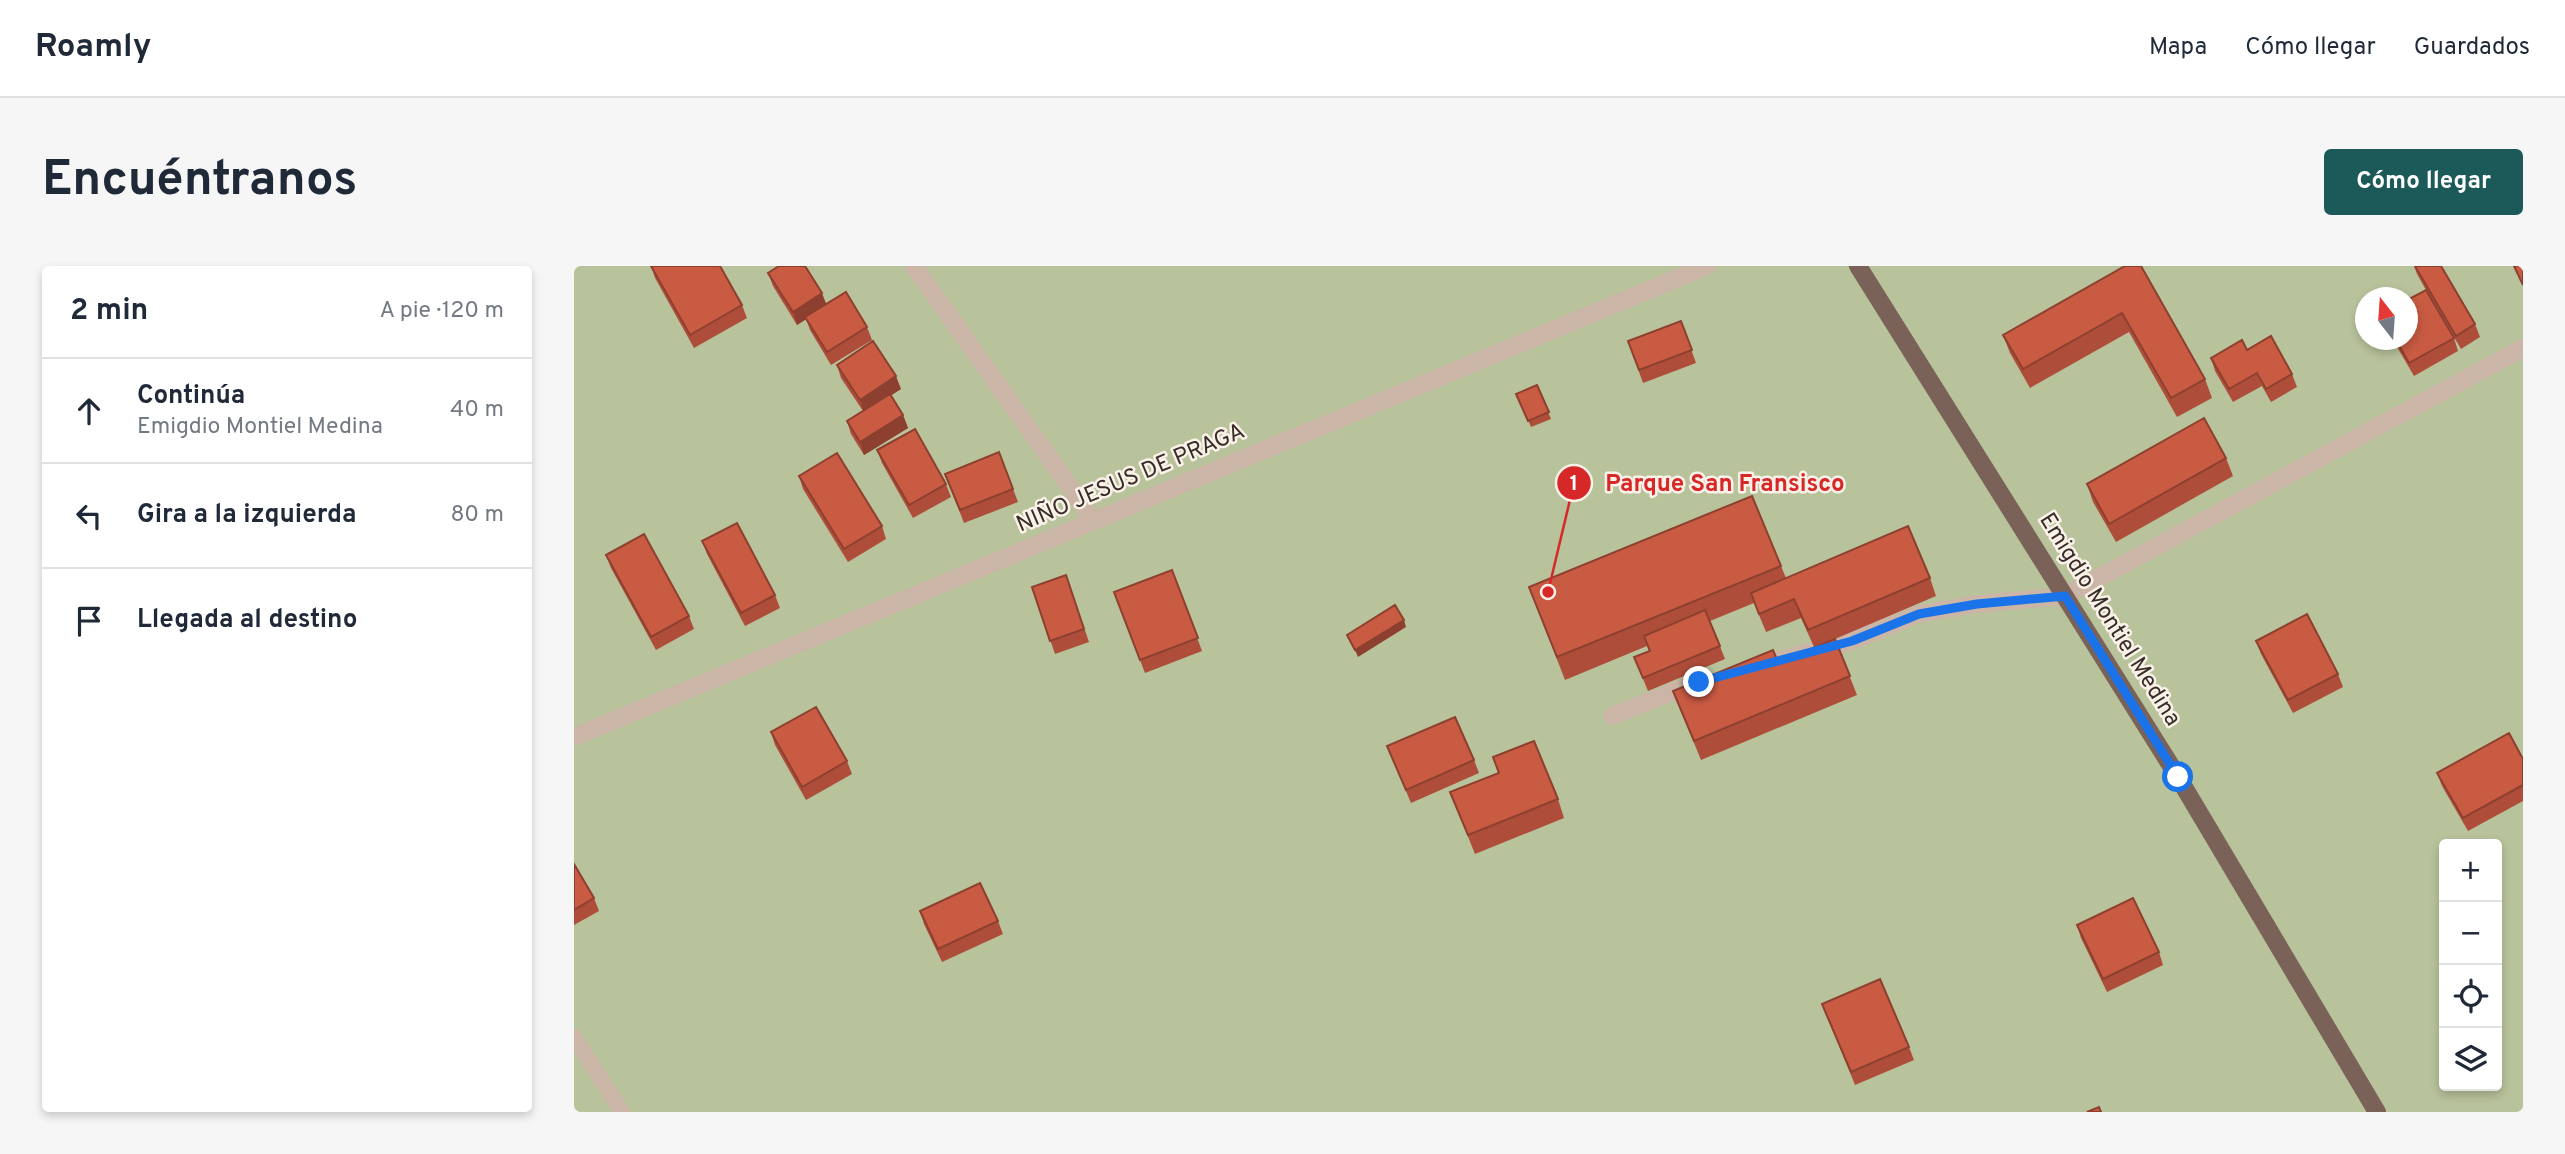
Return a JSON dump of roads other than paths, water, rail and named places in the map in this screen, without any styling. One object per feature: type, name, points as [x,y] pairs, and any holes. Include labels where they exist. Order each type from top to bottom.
[{"type":"main road","name":"Emigdio Montiel Medina","points":[[1858,266],[2206,823],[2377,1112]]},
{"type":"street","points":[[914,266],[1094,521]]},
{"type":"street","name":"NIÑO JESUS DE PRAGA","points":[[574,737],[1707,266]]},
{"type":"street","points":[[1736,671],[1852,641],[1919,614],[1977,604],[2065,596],[2523,348]]},
{"type":"street","points":[[1612,716],[1711,678]]},
{"type":"lane","points":[[574,1037],[622,1112]]},
{"type":"place","name":"Parque San Fransisco","points":[[1548,592]]}]
